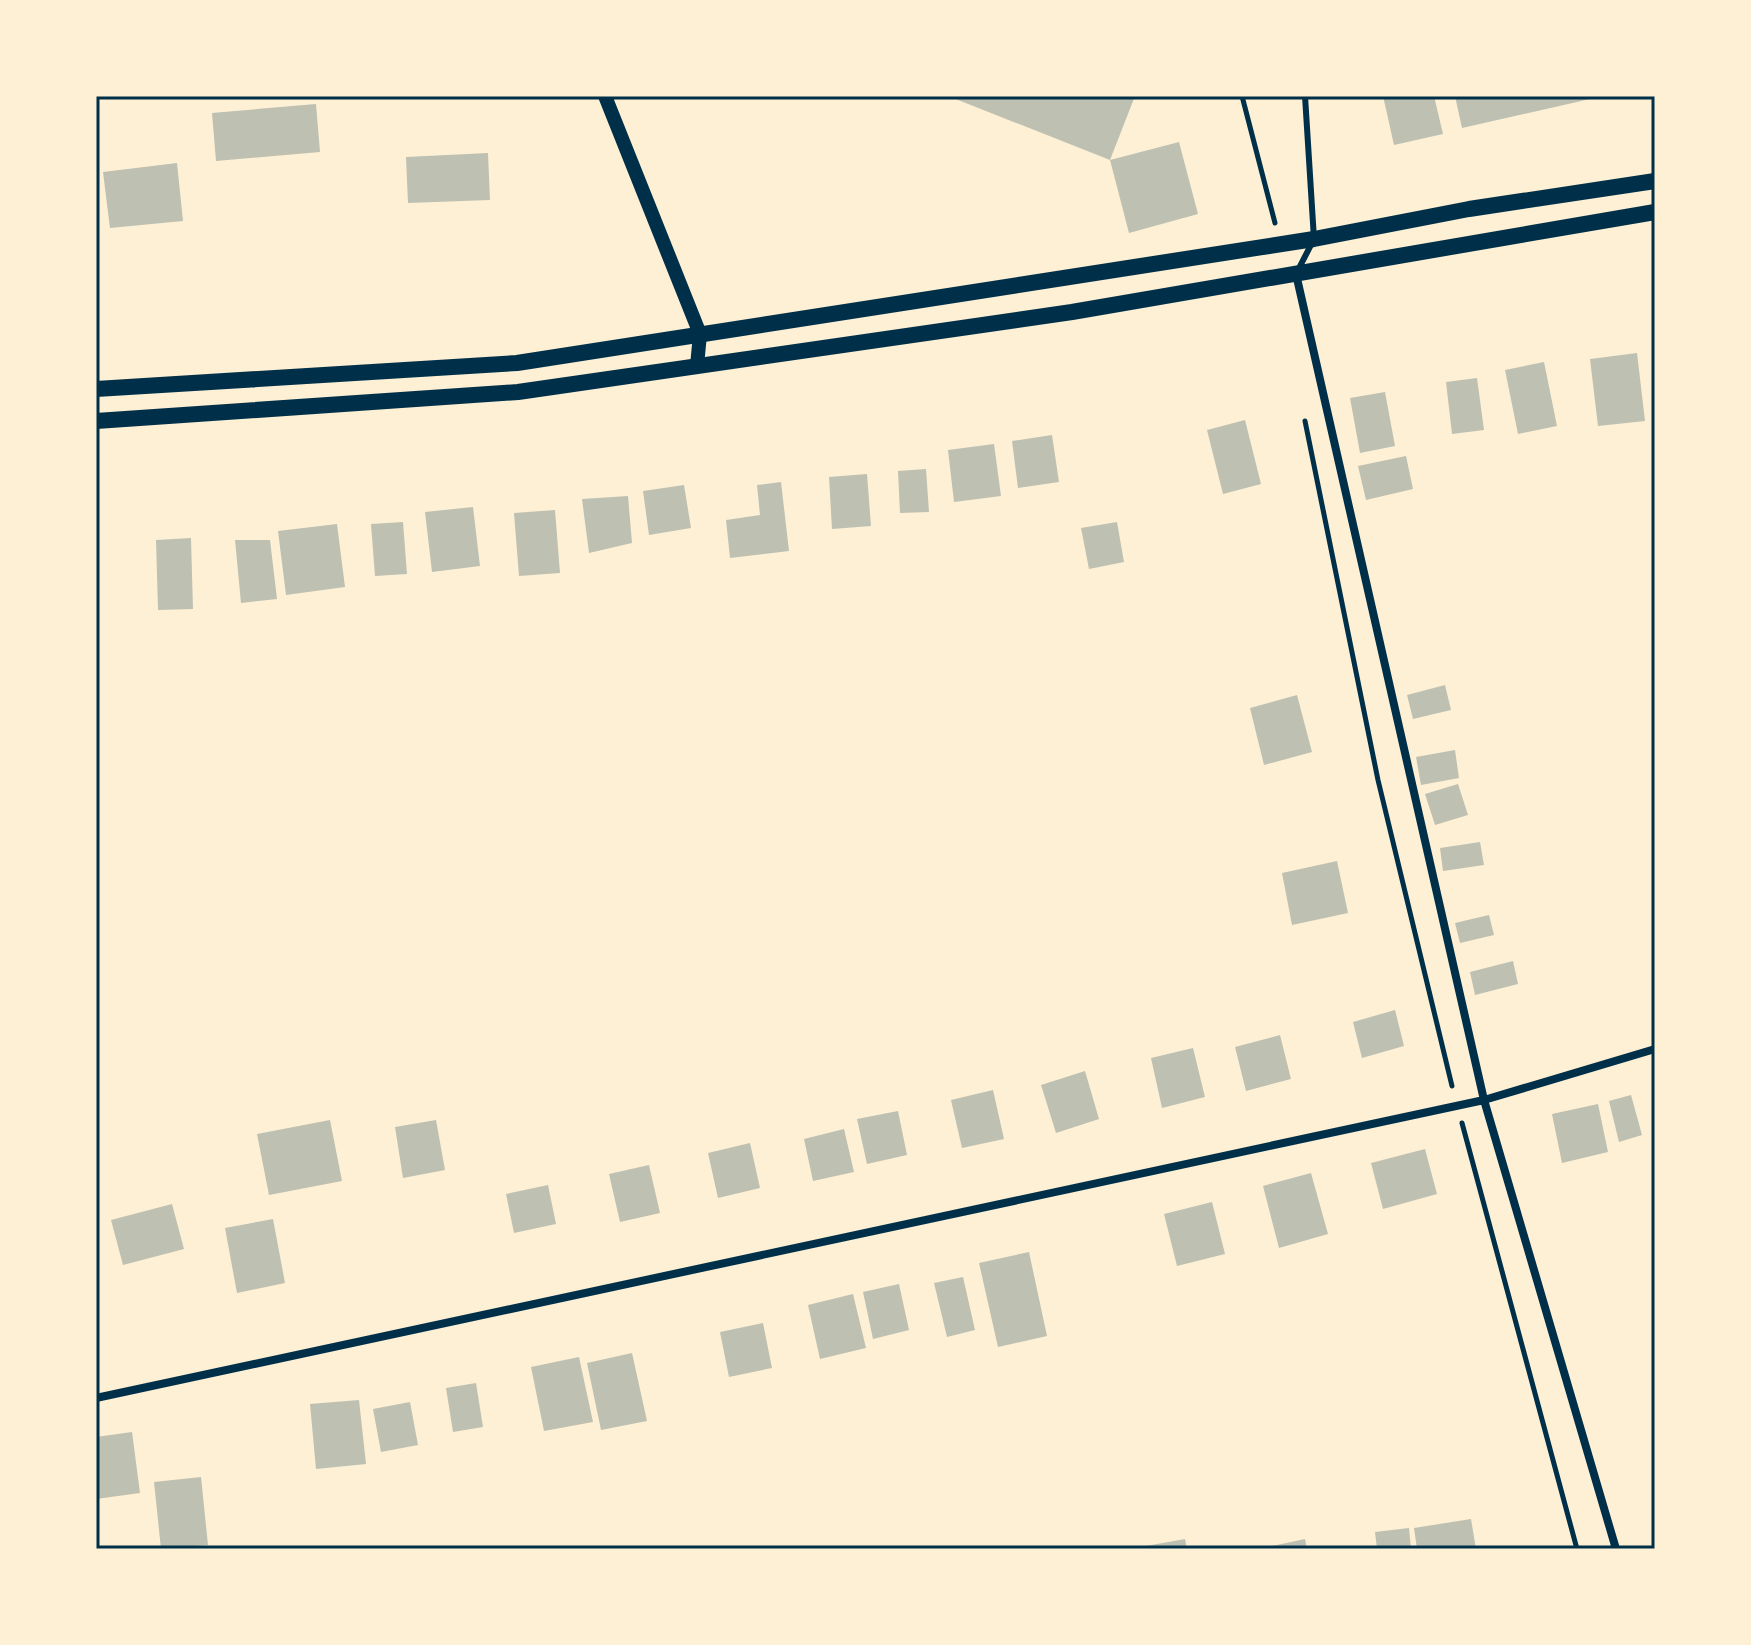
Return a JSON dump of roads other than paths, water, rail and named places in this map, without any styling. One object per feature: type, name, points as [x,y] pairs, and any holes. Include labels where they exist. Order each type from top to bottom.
[{"type":"main road","points":[[96,389],[517,363],[1314,239],[1469,209],[1655,181]]},
{"type":"main road","points":[[96,421],[518,392],[1072,312],[1655,212]]},
{"type":"street","points":[[605,96],[700,334],[697,366]]},
{"type":"street","points":[[1296,274],[1484,1100],[1616,1549]]},
{"type":"street","points":[[96,1398],[1484,1100],[1655,1049]]},
{"type":"lane","points":[[1296,274],[1314,239],[1305,96]]}]
